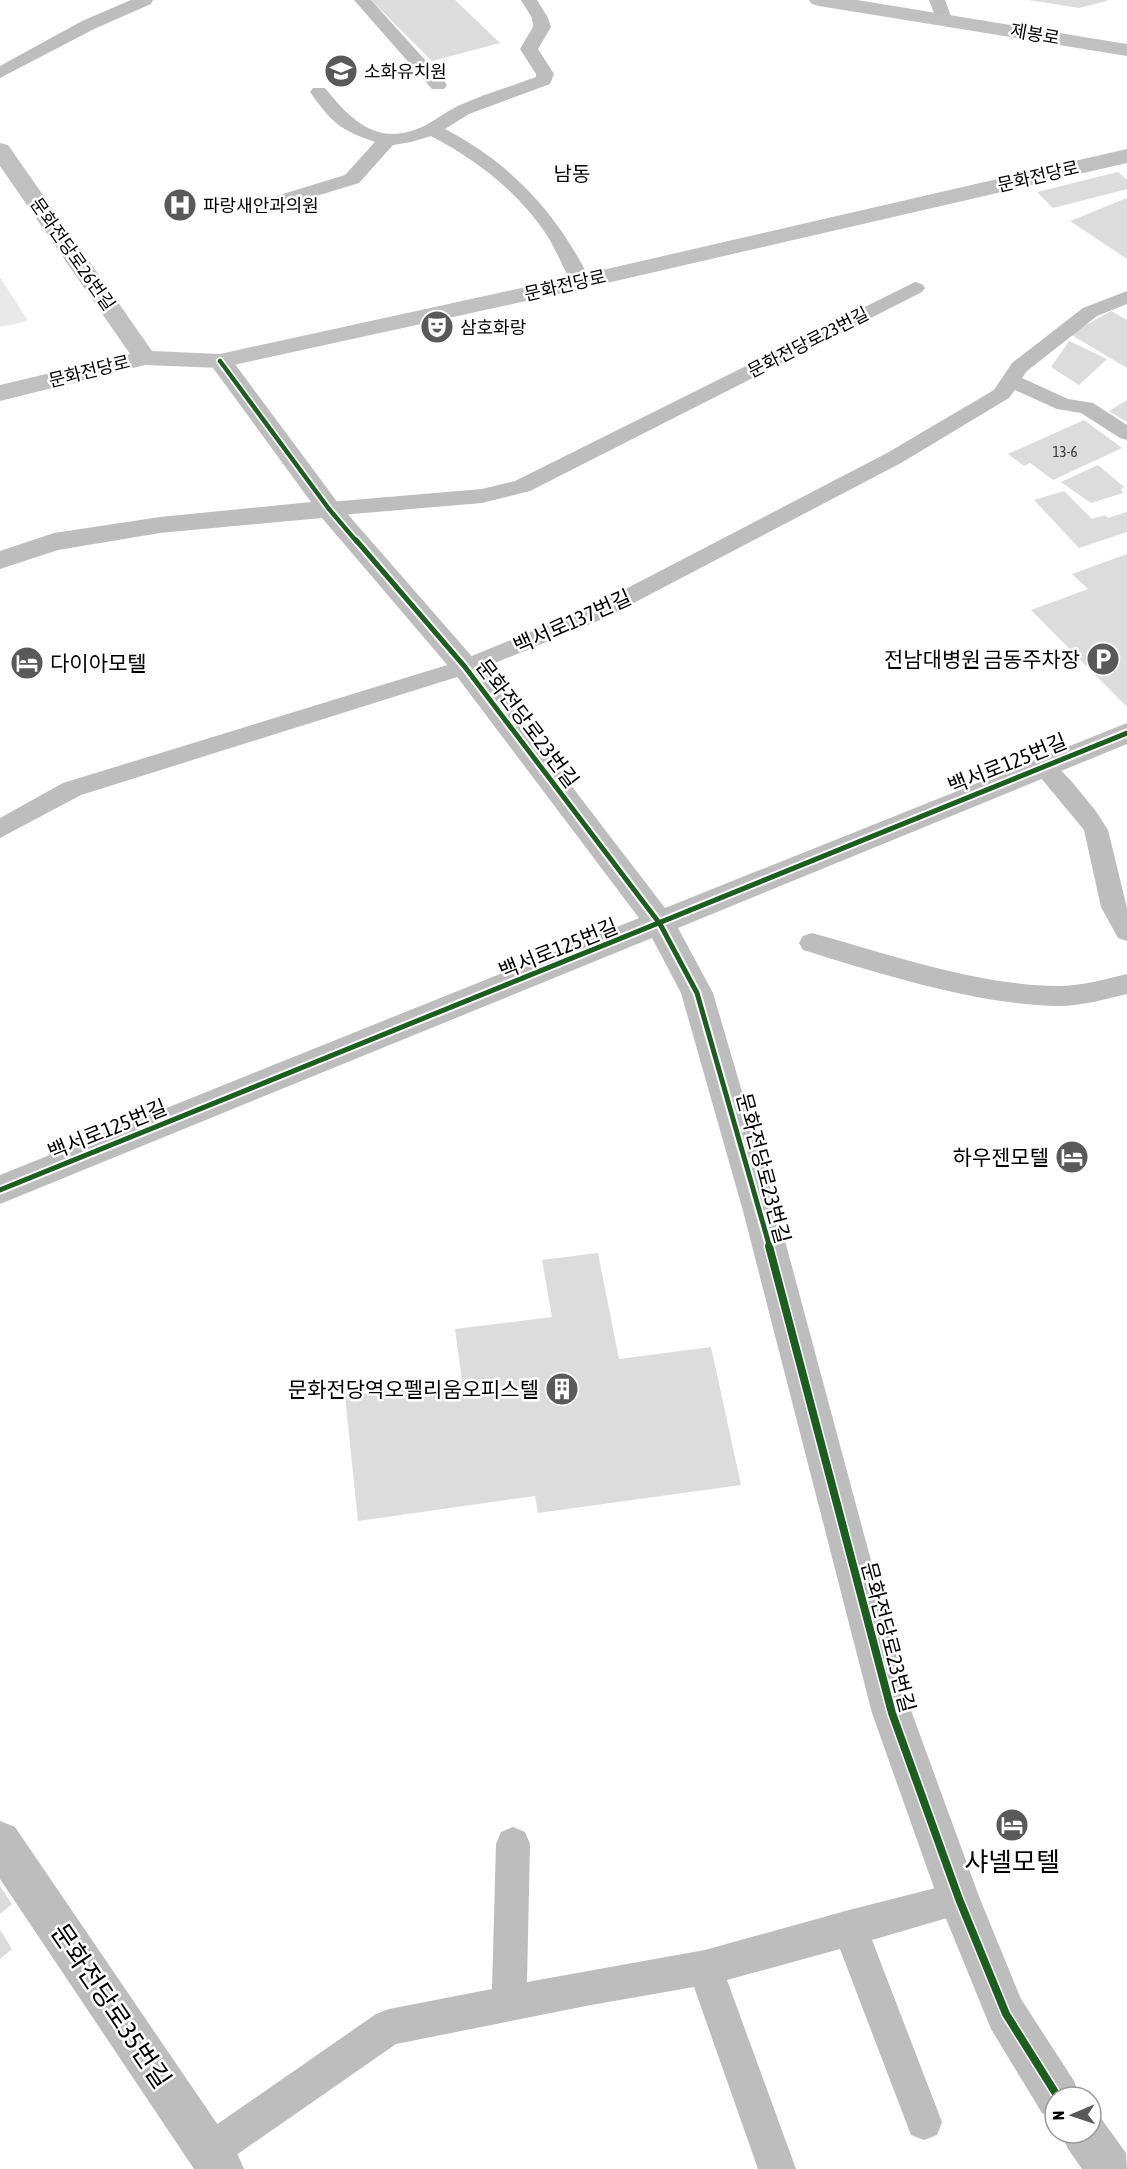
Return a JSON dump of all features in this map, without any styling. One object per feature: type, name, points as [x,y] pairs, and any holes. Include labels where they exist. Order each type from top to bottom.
[{"type":"street","name":"제봉로","points":[[819,0],[940,9],[1127,50]]},
{"type":"street","name":"문화전당로26번길","points":[[0,150],[145,358]]},
{"type":"street","name":"문화전당로","points":[[0,393],[145,358],[220,361],[581,282],[1127,156]]},
{"type":"street","name":"문화전당로23번길","points":[[220,361],[329,509],[465,667],[660,924],[697,993],[760,1211],[892,1713],[959,1899],[1006,2014],[1050,2085]]},
{"type":"street","name":"문화전당로23번길","points":[[0,560],[54,542],[160,525],[329,509]]},
{"type":"street","name":"백서로125번길","points":[[0,1190],[1127,733]]},
{"type":"street","name":"문화전당로35번길","points":[[0,1842],[215,2160]]},
{"type":"street","points":[[1093,2145],[1110,2169]]},
{"type":"lane","points":[[0,73],[88,25],[145,0]]},
{"type":"lane","points":[[362,0],[438,85]]},
{"type":"lane","points":[[320,92],[339,117],[352,128],[387,140],[411,138],[432,129],[463,110],[544,80],[545,74],[529,49],[542,27],[540,18],[529,0]]},
{"type":"lane","points":[[432,129],[453,139],[520,190],[569,253],[581,282]]},
{"type":"lane","points":[[267,205],[352,179],[387,140]]},
{"type":"lane","name":"문화전당로23번길","points":[[329,509],[482,496],[522,486],[915,288]]},
{"type":"lane","name":"백서로137번길","points":[[0,829],[72,789],[465,667],[597,613],[884,464],[1002,394],[1019,367],[1090,312],[1127,297]]},
{"type":"lane","points":[[1010,380],[1064,405],[1086,407],[1127,434]]},
{"type":"lane","name":"백서로125번길","points":[[1043,766],[1096,829],[1110,897],[1121,924],[1127,931]]},
{"type":"lane","points":[[812,943],[987,988],[1061,996],[1091,993],[1127,984]]},
{"type":"lane","points":[[509,2003],[513,1844]]},
{"type":"lane","points":[[215,2160],[389,2027],[705,1968],[959,1899]]},
{"type":"lane","points":[[849,1928],[924,2122]]},
{"type":"lane","points":[[705,1968],[777,2169]]},
{"type":"shaded area","points":[[0,277],[28,321],[0,327]]},
{"type":"building","points":[[371,0],[455,0],[500,43],[432,61]]},
{"type":"building","points":[[1029,0],[1107,0],[1107,1],[1079,8]]},
{"type":"building","points":[[1118,172],[1127,180],[1127,189],[1053,208],[1037,192]]},
{"type":"building","points":[[1127,198],[1127,259],[1070,221]]},
{"type":"building","points":[[1111,311],[1127,320],[1127,368],[1070,334]]},
{"type":"building","points":[[1069,341],[1107,359],[1079,385],[1051,367]]},
{"type":"building","points":[[1127,400],[1127,422],[1109,411]]},
{"type":"building","points":[[1084,420],[1122,448],[1053,480],[1030,463],[1024,466],[1008,454]]},
{"type":"building","points":[[1098,465],[1124,487],[1121,489],[1123,493],[1091,503],[1061,482]]},
{"type":"building","points":[[1064,491],[1092,519],[1105,515],[1108,518],[1127,512],[1127,532],[1079,548],[1034,500]]},
{"type":"building","name":"전남대병원 금동주차장","points":[[1127,554],[1127,707],[1031,610],[1088,589],[1072,574]]},
{"type":"building","name":"문화전당역오펠리움오피스텔","points":[[598,1253],[619,1359],[711,1347],[741,1485],[538,1513],[535,1496],[358,1521],[345,1396],[462,1381],[455,1329],[552,1317],[542,1260]]},
{"type":"building","points":[[0,1886],[12,1904],[0,1914]]},
{"type":"building","points":[[0,1930],[12,1949],[0,1959]]},
{"type":"cycle path","points":[[220,361],[329,509],[465,667],[660,924],[697,993],[760,1211],[892,1713],[959,1899],[1006,2014],[1050,2085]]},
{"type":"cycle path","points":[[0,1190],[1127,733]]},
{"type":"place","name":"소화유치원","points":[[341,71]]},
{"type":"place","name":"파랑새안과의원","points":[[180,205]]},
{"type":"place","name":"삼호화랑","points":[[437,327]]},
{"type":"place","name":"전남대병원 금동주차장","points":[[1103,659]]},
{"type":"place","name":"다이아모텔","points":[[27,663]]},
{"type":"place","name":"하우젠모텔","points":[[1072,1157]]},
{"type":"place","name":"문화전당역오펠리움오피스텔","points":[[562,1389]]},
{"type":"place","name":"샤넬모텔","points":[[1012,1825]]},
{"type":"district","name":"남동","points":[[572,173]]}]
